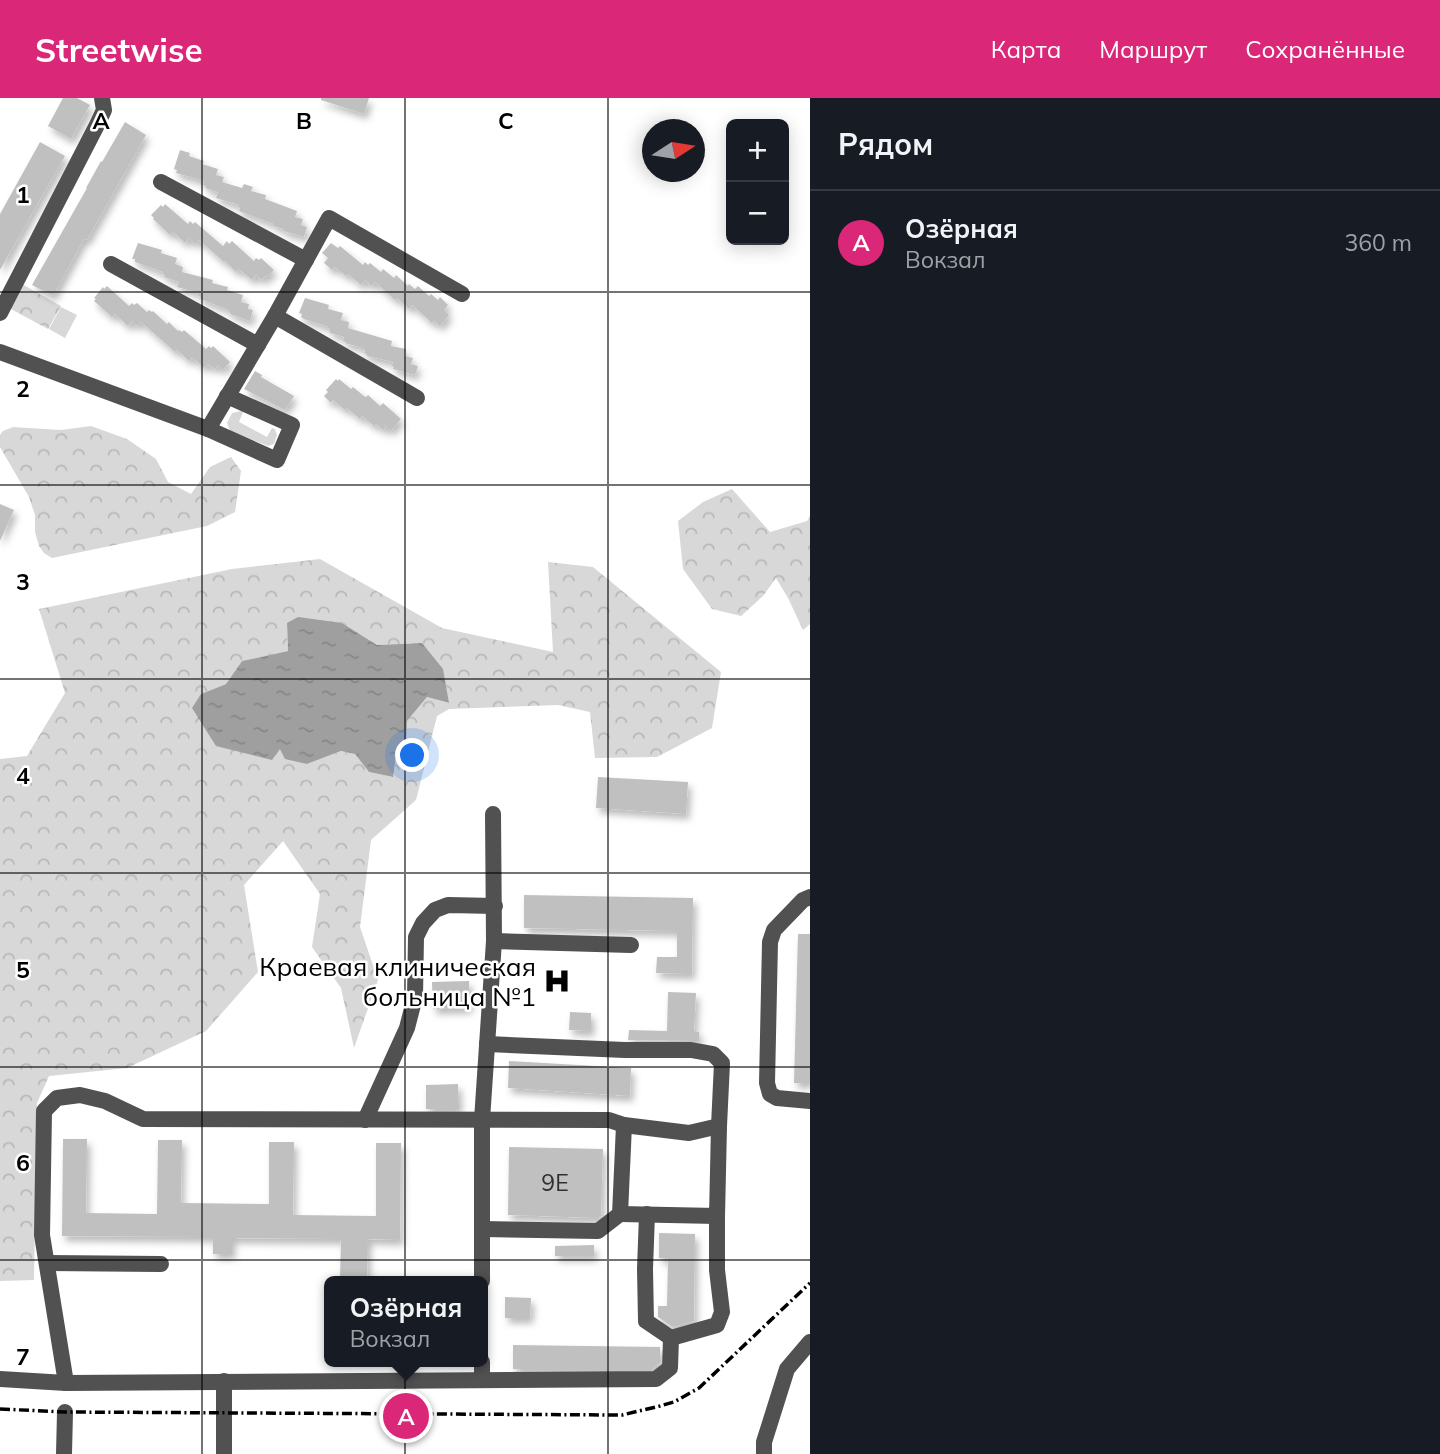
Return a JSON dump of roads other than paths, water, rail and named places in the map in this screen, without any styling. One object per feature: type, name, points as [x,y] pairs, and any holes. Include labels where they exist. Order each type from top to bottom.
[{"type":"lane","points":[[0,313],[97,125],[104,110],[102,98]]},
{"type":"lane","points":[[161,182],[306,260]]},
{"type":"lane","points":[[208,429],[329,218],[462,294]]},
{"type":"lane","points":[[111,264],[258,345]]},
{"type":"lane","points":[[275,316],[417,398]]},
{"type":"lane","points":[[0,352],[208,429],[277,460],[292,425],[227,396]]},
{"type":"lane","points":[[482,1276],[482,1120],[495,906],[493,814]]},
{"type":"lane","points":[[810,897],[803,900],[774,930],[770,942],[766,1083],[770,1094],[777,1098],[810,1101]]},
{"type":"lane","points":[[365,1120],[407,1028],[415,997],[416,936],[423,923],[435,910],[448,905],[495,906]]},
{"type":"lane","points":[[494,940],[631,945]]},
{"type":"lane","points":[[487,1044],[691,1050],[713,1054],[722,1063],[716,1270],[722,1312],[717,1325],[671,1338],[646,1321],[647,1214]]},
{"type":"lane","points":[[66,1383],[42,1235],[44,1111],[57,1098],[80,1095],[105,1101],[143,1119],[609,1120],[624,1125],[689,1133],[719,1126]]},
{"type":"lane","points":[[620,1214],[624,1125]]},
{"type":"lane","points":[[482,1229],[598,1231],[620,1214],[717,1216]]},
{"type":"lane","points":[[47,1263],[161,1264]]},
{"type":"lane","points":[[0,1379],[66,1383],[656,1378],[670,1368],[671,1338]]},
{"type":"lane","points":[[764,1454],[764,1442],[787,1369],[810,1342]]},
{"type":"lane","points":[[482,1367],[482,1380]]},
{"type":"lane","points":[[224,1381],[224,1454]]},
{"type":"lane","points":[[64,1454],[65,1412]]},
{"type":"water","points":[[298,617],[342,623],[377,645],[422,643],[443,669],[449,703],[427,697],[407,721],[406,750],[396,757],[393,777],[369,772],[355,754],[341,751],[307,764],[285,759],[280,749],[272,760],[216,746],[192,708],[201,694],[226,684],[242,661],[288,651],[287,623]]},
{"type":"railway","points":[[0,1409],[65,1412],[622,1415],[674,1402],[699,1388],[810,1283]]},
{"type":"place","name":"Краевая клиническая больница №1","points":[[557,981]]},
{"type":"place","name":"Озёрная","points":[[406,1416]]}]
